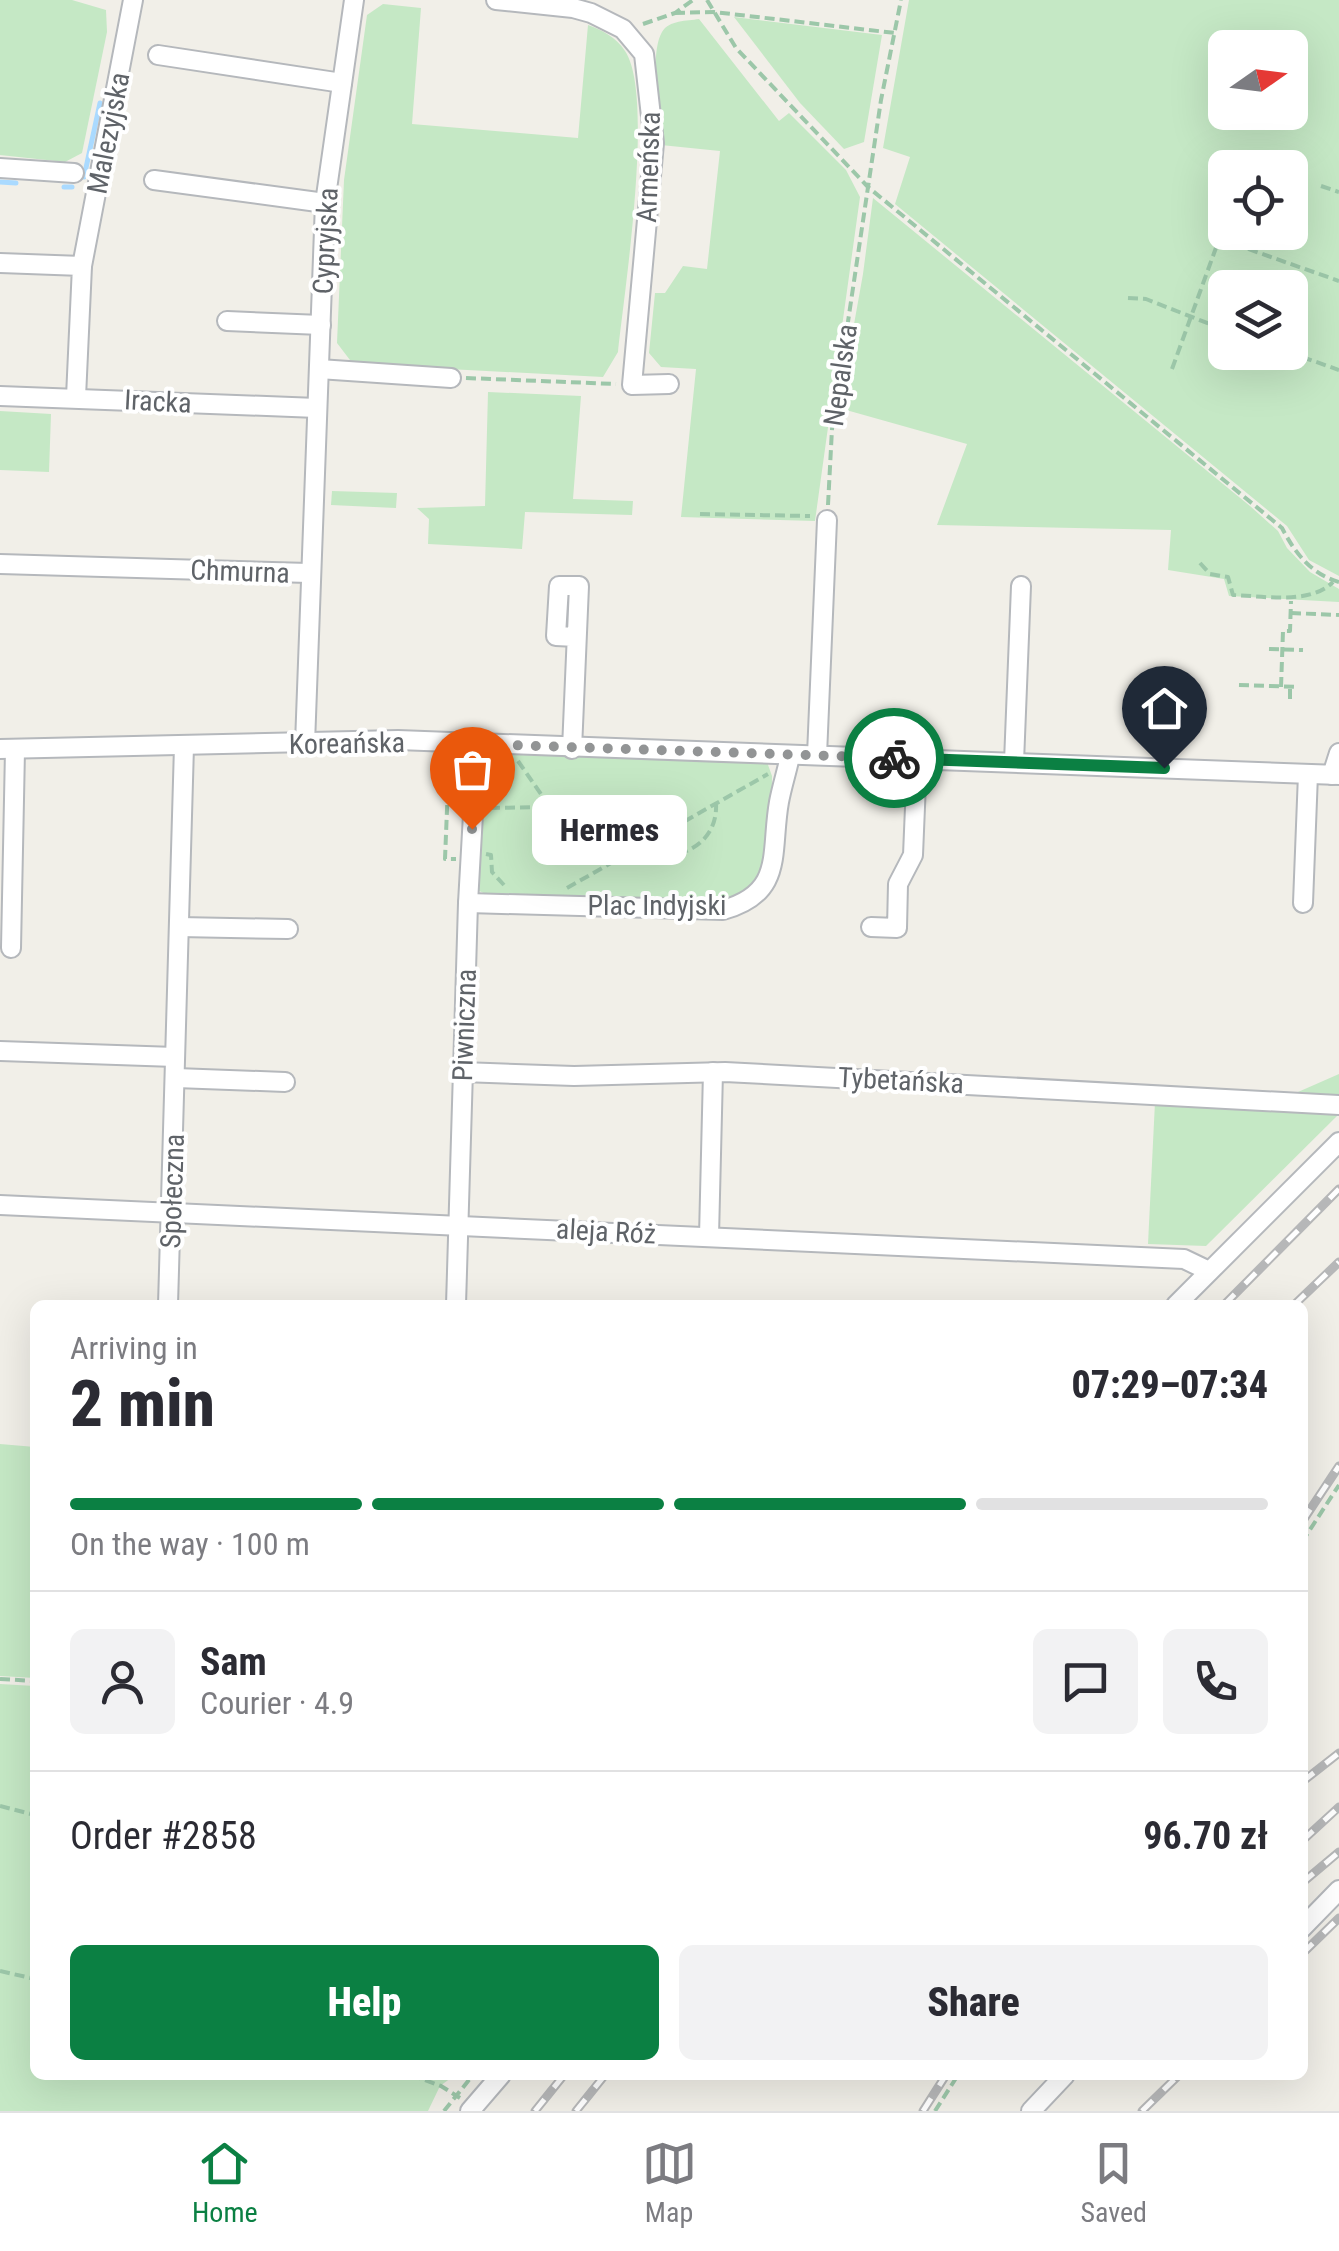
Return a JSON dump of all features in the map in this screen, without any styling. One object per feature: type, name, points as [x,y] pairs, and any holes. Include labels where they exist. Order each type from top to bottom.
[{"type":"street","name":"Malezyjska","points":[[76,397],[82,266],[134,0]]},
{"type":"street","name":"Cypryjska","points":[[309,573],[326,203],[354,0]]},
{"type":"street","points":[[496,0],[573,8],[607,19],[624,30]]},
{"type":"street","name":"Armeńska","points":[[624,30],[644,54],[654,143],[632,385]]},
{"type":"street","points":[[158,56],[342,82]]},
{"type":"street","points":[[0,168],[74,173]]},
{"type":"street","points":[[154,180],[326,203]]},
{"type":"street","points":[[0,262],[82,266]]},
{"type":"street","points":[[227,322],[321,325]]},
{"type":"street","points":[[319,369],[451,378]]},
{"type":"street","points":[[632,385],[670,384]]},
{"type":"street","name":"Iracka","points":[[0,396],[317,408]]},
{"type":"street","points":[[817,755],[827,518]]},
{"type":"street","name":"Chmurna","points":[[0,564],[309,573],[305,744]]},
{"type":"street","points":[[1014,762],[1021,586]]},
{"type":"street","points":[[572,749],[576,637]]},
{"type":"street","name":"Koreańska","points":[[10,948],[7,749],[398,740],[1335,775]]},
{"type":"street","name":"Piwniczna","points":[[456,1300],[468,903],[477,744]]},
{"type":"street","name":"Społeczna","points":[[168,1300],[184,746]]},
{"type":"street","points":[[1335,775],[1339,753]]},
{"type":"street","name":"Plac Indyjski","points":[[468,903],[722,910],[742,905],[762,888],[770,875],[779,803],[790,756]]},
{"type":"street","points":[[871,927],[897,928],[898,884],[913,855],[917,759]]},
{"type":"street","points":[[1303,903],[1308,774]]},
{"type":"street","points":[[179,927],[288,929]]},
{"type":"street","points":[[0,1051],[175,1057]]},
{"type":"street","name":"Tybetańska","points":[[462,1072],[574,1076],[713,1072],[1339,1105]]},
{"type":"street","points":[[709,1236],[713,1072]]},
{"type":"street","points":[[176,1078],[285,1082]]},
{"type":"street","points":[[1181,1300],[1339,1142]]},
{"type":"street","name":"aleja Róż","points":[[0,1206],[1184,1258],[1209,1271]]},
{"type":"street","points":[[1308,1922],[1339,1890]]},
{"type":"street","points":[[471,2110],[497,2080]]},
{"type":"street","points":[[1031,2111],[1059,2080]]},
{"type":"path","points":[[676,14],[692,0]]},
{"type":"path","points":[[707,0],[736,48],[868,187],[1256,506],[1282,528],[1307,565],[1336,582],[1325,590],[1296,596],[1233,594],[1228,577],[1210,575],[1200,564]]},
{"type":"path","name":"Nepalska","points":[[827,518],[832,429],[901,0]]},
{"type":"path","points":[[624,30],[676,14],[714,12],[894,32]]},
{"type":"path","points":[[1321,186],[1339,192]]},
{"type":"path","points":[[1172,369],[1215,250]]},
{"type":"path","points":[[1251,250],[1339,282]]},
{"type":"path","points":[[1128,298],[1146,299],[1208,324]]},
{"type":"path","points":[[1308,359],[1339,370]]},
{"type":"path","points":[[451,378],[632,385]]},
{"type":"path","points":[[700,514],[827,518]]},
{"type":"path","points":[[1281,686],[1283,631],[1290,631],[1291,601]]},
{"type":"path","points":[[1290,613],[1339,615]]},
{"type":"path","points":[[1269,649],[1303,650]]},
{"type":"path","points":[[1240,685],[1298,687]]},
{"type":"path","points":[[1290,687],[1290,698]]},
{"type":"path","points":[[449,755],[444,859],[492,854],[492,872],[507,888],[509,904]]},
{"type":"path","points":[[516,758],[550,808]]},
{"type":"path","points":[[548,904],[552,897],[771,772],[771,766]]},
{"type":"path","points":[[474,804],[483,808],[550,808],[658,856],[674,857],[690,852],[703,841],[710,831],[716,804]]},
{"type":"path","points":[[1308,1533],[1339,1485]]},
{"type":"path","points":[[0,1679],[30,1681]]},
{"type":"path","points":[[0,1806],[30,1813]]},
{"type":"path","points":[[0,1971],[30,1978]]},
{"type":"path","points":[[422,2080],[457,2095],[471,2110]]},
{"type":"path","points":[[444,2111],[469,2080]]},
{"type":"path","points":[[935,2111],[955,2080]]},
{"type":"green space","points":[[0,0],[72,0],[106,10],[107,32],[82,153],[65,162],[0,155]]},
{"type":"green space","points":[[909,0],[1339,0],[1339,576],[1309,560],[1287,526],[895,204],[910,157],[883,148]]},
{"type":"green space","points":[[383,4],[421,8],[412,124],[578,138],[588,25],[608,35],[625,51],[634,74],[637,108],[635,196],[618,352],[603,377],[353,364],[337,343],[344,180],[367,15]]},
{"type":"green space","points":[[734,17],[882,35],[864,142],[844,149],[800,103]]},
{"type":"green space","points":[[699,19],[779,121],[789,113],[846,170],[860,197],[815,521],[681,517],[696,369],[661,367],[649,353],[655,293],[665,293],[683,266],[707,269],[720,151],[661,145],[655,71],[658,42],[665,28]]},
{"type":"green space","points":[[873,198],[1250,506],[1278,531],[1287,548],[1310,572],[1339,589],[1339,602],[1229,596],[1224,579],[1168,570],[1171,530],[937,525],[967,444],[839,408]]},
{"type":"green space","points":[[488,392],[581,396],[573,499],[633,501],[632,515],[525,512],[522,549],[428,544],[429,519],[417,508],[485,506]]},
{"type":"green space","points":[[0,411],[51,414],[49,472],[0,470]]},
{"type":"green space","points":[[332,491],[397,493],[396,508],[331,505]]},
{"type":"green space","points":[[491,752],[767,762],[772,776],[772,816],[762,872],[737,897],[716,903],[488,895],[477,890],[483,761]]},
{"type":"green space","points":[[1339,1074],[1339,1096],[1298,1092]]},
{"type":"green space","points":[[1155,1102],[1339,1114],[1206,1246],[1148,1244]]},
{"type":"green space","points":[[0,1444],[30,1447],[30,1678],[0,1676]]},
{"type":"green space","points":[[0,1684],[30,1686],[30,2080],[448,2080],[440,2086],[428,2111],[0,2111]]},
{"type":"waterway","points":[[84,177],[100,103]]},
{"type":"waterway","points":[[0,182],[16,183]]},
{"type":"waterway","points":[[64,187],[72,187]]},
{"type":"railway","points":[[1229,1300],[1339,1189]]},
{"type":"railway","points":[[1299,1300],[1339,1262]]},
{"type":"railway","points":[[1308,1513],[1339,1466]]},
{"type":"railway","points":[[1308,1777],[1339,1753]]},
{"type":"railway","points":[[1308,1835],[1339,1807]]},
{"type":"railway","points":[[1308,1878],[1339,1852]]},
{"type":"railway","points":[[1308,1948],[1339,1918]]},
{"type":"railway","points":[[535,2111],[560,2080]]},
{"type":"railway","points":[[576,2111],[601,2080]]},
{"type":"railway","points":[[923,2111],[943,2080]]},
{"type":"railway","points":[[1142,2111],[1174,2080]]},
{"type":"way so far","points":[[472,829],[477,744],[894,758]]},
{"type":"place","name":"Hermes","points":[[472,829]]},
{"type":"route","points":[[894,758],[1164,768]]}]
